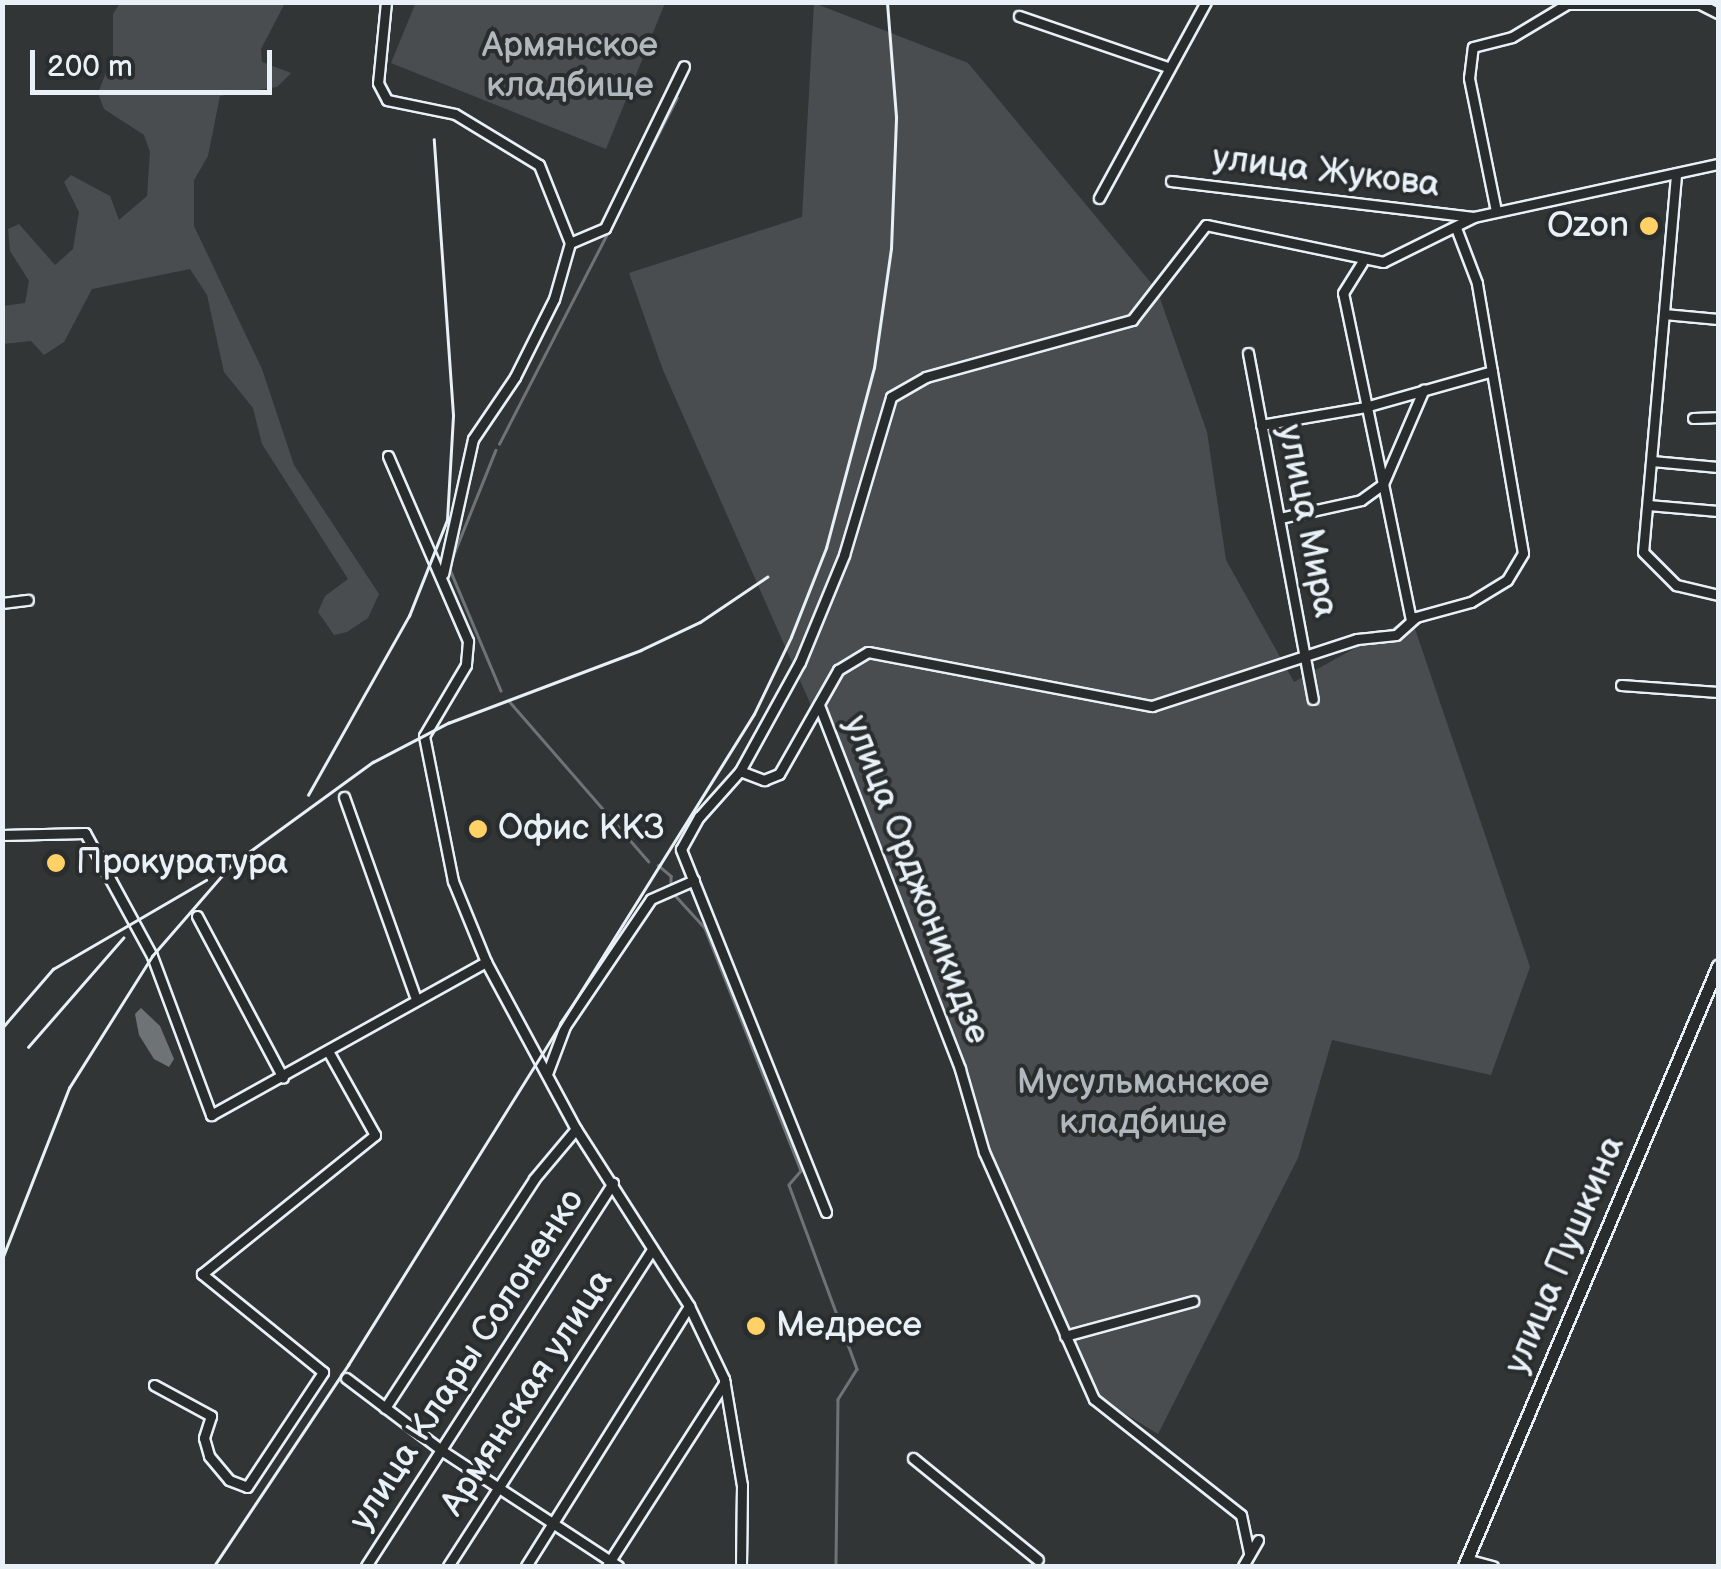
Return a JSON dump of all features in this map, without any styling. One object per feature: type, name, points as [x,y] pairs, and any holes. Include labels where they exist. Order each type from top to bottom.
[{"type":"street","points":[[386,2],[378,82],[387,100],[456,114],[539,165],[570,243],[554,299],[516,377],[472,439],[442,577]]},
{"type":"street","points":[[1100,198],[1206,2]]},
{"type":"street","points":[[1496,211],[1469,78],[1473,47],[1512,37],[1567,4],[1700,4],[1718,13]]},
{"type":"street","points":[[1019,16],[1167,68]]},
{"type":"street","points":[[570,243],[605,228],[684,66]]},
{"type":"street","name":"улица Жукова","points":[[740,770],[772,720],[844,555],[891,397],[926,377],[1122,325],[1158,288],[1206,225],[1362,262],[1402,256],[1474,217],[1718,164]]},
{"type":"street","points":[[1676,175],[1644,558],[1676,585],[1718,595]]},
{"type":"street","name":"улица Жукова","points":[[1171,181],[1474,217]]},
{"type":"street","points":[[826,1212],[681,849],[740,770],[764,780],[779,774],[838,670],[868,652],[1140,706],[1179,701],[1366,636],[1396,635],[1411,620],[1483,594],[1515,573],[1523,553],[1477,283],[1456,228]]},
{"type":"street","points":[[1362,262],[1343,294],[1411,620]]},
{"type":"street","points":[[1664,314],[1718,319]]},
{"type":"street","name":"улица Мира","points":[[1248,353],[1313,700]]},
{"type":"street","points":[[1260,425],[1366,408],[1492,371]]},
{"type":"street","points":[[1280,518],[1361,500],[1383,484],[1424,389]]},
{"type":"street","points":[[1693,418],[1718,418]]},
{"type":"street","points":[[388,456],[468,641],[466,665],[427,726],[424,763],[453,881],[486,962],[576,1129],[689,1306],[725,1382],[742,1485],[741,1566]]},
{"type":"street","points":[[1652,460],[1718,467]]},
{"type":"street","points":[[1361,500],[1386,513]]},
{"type":"street","points":[[1648,505],[1718,511]]},
{"type":"street","points":[[2,603],[28,600]]},
{"type":"street","points":[[1621,686],[1718,692]]},
{"type":"street","name":"улица Орджоникидзе","points":[[818,705],[960,1069],[984,1152],[1005,1187],[1065,1336],[1100,1406],[1241,1516],[1250,1554]]},
{"type":"street","points":[[344,796],[416,996]]},
{"type":"street","points":[[2,836],[85,833],[152,956],[211,1115],[282,1078],[416,996],[486,962]]},
{"type":"street","points":[[547,1074],[565,1026],[651,900],[694,880]]},
{"type":"street","points":[[197,916],[282,1078]]},
{"type":"street","name":"улица Пушкина","points":[[1465,1563],[1718,966]]},
{"type":"street","points":[[154,1385],[211,1416],[204,1438],[216,1470],[248,1486],[323,1372],[202,1274],[375,1135],[328,1051]]},
{"type":"street","points":[[384,1408],[534,1179],[576,1129]]},
{"type":"street","name":"улица Клары Солоненко","points":[[366,1566],[444,1452],[613,1184]]},
{"type":"street","name":"Армянская улица","points":[[448,1566],[652,1249]]},
{"type":"street","points":[[1065,1336],[1192,1301]]},
{"type":"street","points":[[526,1566],[689,1306]]},
{"type":"street","points":[[346,1378],[444,1452],[612,1565],[725,1382]]},
{"type":"street","points":[[913,1458],[1038,1560]]},
{"type":"street","points":[[1243,1566],[1258,1540]]},
{"type":"street","points":[[1465,1563],[1494,1566]]},
{"type":"green space","name":"Армянское кладбище","points":[[416,2],[665,3],[606,149],[391,63]]},
{"type":"green space","points":[[120,3],[285,3],[261,49],[262,62],[291,73],[277,87],[220,96],[208,156],[194,180],[194,226],[262,369],[294,465],[379,594],[368,618],[347,632],[334,635],[318,612],[325,596],[348,579],[262,444],[253,408],[224,372],[207,295],[190,269],[92,289],[64,342],[44,355],[31,341],[3,344],[3,306],[25,303],[29,281],[10,251],[8,229],[19,224],[55,265],[73,249],[79,212],[64,182],[71,175],[110,196],[119,220],[147,196],[150,152],[144,135],[104,109],[98,93],[113,55],[113,14]]},
{"type":"green space","name":"Мусульманское кладбище","points":[[814,3],[968,63],[1157,290],[1207,432],[1226,560],[1294,682],[1411,617],[1530,967],[1491,1075],[1332,1040],[1298,1158],[1158,1434],[1083,1388],[866,830],[663,370],[629,273],[802,217]]},
{"type":"shaded area","points":[[141,1008],[160,1026],[174,1059],[169,1067],[154,1059],[139,1035],[135,1014]]},
{"type":"waterway","points":[[499,444],[677,98]]},
{"type":"waterway","points":[[496,450],[449,567],[501,691]]},
{"type":"waterway","points":[[510,702],[648,861]]},
{"type":"waterway","points":[[658,865],[671,876],[671,887]]},
{"type":"waterway","points":[[674,894],[705,928],[801,1171],[789,1185],[857,1369],[838,1400],[836,1566]]},
{"type":"railway","points":[[214,1566],[348,1365],[754,714],[791,637],[826,548],[874,368],[891,249],[896,117],[887,2]]},
{"type":"railway","points":[[308,795],[409,616],[447,520],[453,415],[434,140]]},
{"type":"railway","points":[[2,1259],[69,1088],[152,956],[231,865],[373,762],[448,723],[641,650],[700,622],[767,577]]},
{"type":"railway","points":[[2,1028],[53,969],[206,880]]},
{"type":"railway","points":[[28,1047],[123,938]]},
{"type":"place","name":"Ozon","points":[[1649,226]]},
{"type":"place","name":"Офис ККЗ","points":[[478,829]]},
{"type":"place","name":"Прокуратура","points":[[56,863]]},
{"type":"place","name":"Медресе","points":[[756,1326]]}]
